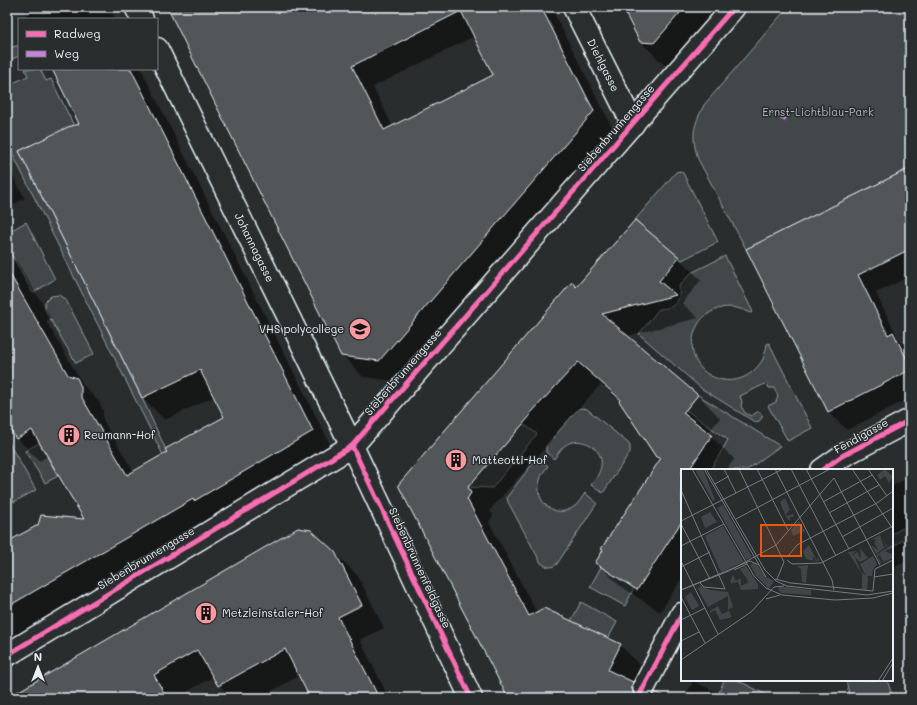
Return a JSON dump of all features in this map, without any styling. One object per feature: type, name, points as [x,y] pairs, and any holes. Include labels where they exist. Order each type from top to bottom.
[{"type":"street","points":[[136,7],[142,18]]},
{"type":"street","name":"Diehlgasse","points":[[574,7],[633,124]]},
{"type":"street","name":"Siebenbrunnengasse","points":[[7,655],[352,446],[734,7]]},
{"type":"street","name":"Johannagasse","points":[[158,51],[352,446]]},
{"type":"street","name":"Fendigasse","points":[[823,469],[842,456],[910,420]]},
{"type":"street","name":"Siebenbrunnenfeldgasse","points":[[352,446],[471,698]]},
{"type":"street","points":[[644,687],[681,616]]},
{"type":"green space","name":"Ernst-Lichtblau-Park","points":[[788,7],[910,7],[910,168],[746,249],[698,159],[694,144],[695,125],[704,105]]},
{"type":"green space","points":[[18,46],[18,56],[7,61],[7,49]]},
{"type":"green space","points":[[25,70],[40,70],[46,81],[51,79],[74,126],[19,151],[142,398],[167,452],[163,455],[7,143],[7,74],[11,84],[28,76]]},
{"type":"green space","points":[[680,171],[683,173],[718,242],[682,260],[635,220],[676,172]]},
{"type":"green space","points":[[26,222],[55,279],[33,293],[7,247],[7,233]]},
{"type":"green space","points":[[725,256],[753,312],[751,313],[740,309],[724,307],[703,317],[695,331],[692,346],[695,360],[703,370],[714,377],[726,380],[740,379],[752,372],[763,359],[767,344],[769,343],[812,428],[788,441],[768,406],[776,402],[778,396],[774,388],[769,388],[767,383],[740,396],[742,402],[741,406],[745,413],[751,416],[759,411],[762,415],[762,418],[759,421],[755,422],[702,389],[639,334],[659,309],[676,304],[679,297],[679,286],[691,273]]},
{"type":"green space","points":[[59,295],[66,300],[94,354],[76,363],[45,310],[45,302],[51,296]]},
{"type":"green space","points":[[698,395],[780,446],[748,469],[715,469],[712,467],[728,440],[686,410]]},
{"type":"green space","points":[[578,409],[587,409],[630,446],[630,452],[603,493],[591,485],[596,479],[601,466],[599,454],[592,446],[581,442],[569,443],[562,448],[554,459],[546,452],[546,446]]},
{"type":"green space","points":[[523,424],[537,434],[492,488],[468,487]]},
{"type":"green space","points":[[7,440],[36,490],[14,502],[7,486]]},
{"type":"green space","points":[[39,443],[58,476],[45,483],[25,451]]},
{"type":"green space","points":[[536,461],[540,461],[548,466],[541,476],[539,488],[543,502],[548,507],[554,510],[568,510],[579,502],[585,493],[597,503],[557,564],[551,567],[541,563],[508,502],[507,497]]},
{"type":"green space","points":[[910,524],[910,536],[893,546],[893,533]]},
{"type":"green space","points":[[601,567],[634,588],[625,606],[590,587]]},
{"type":"green space","points":[[581,602],[617,622],[608,639],[571,621]]},
{"type":"green space","points":[[724,681],[739,681],[773,698],[730,698],[719,693]]},
{"type":"green space","points":[[846,681],[887,681],[893,698],[850,698]]},
{"type":"building","points":[[167,7],[541,7],[594,111],[379,361],[341,356]],"holes":[[[461,11],[493,75],[384,130],[352,66]]]},
{"type":"building","points":[[622,7],[685,7],[654,43],[640,42]]},
{"type":"building","points":[[52,70],[132,70],[313,431],[194,501],[193,499],[7,607],[7,542],[38,525],[41,515],[84,519],[32,430],[16,439],[7,424],[7,269],[68,375],[77,378],[81,387],[81,396],[127,475],[167,452],[165,449],[224,417],[200,370],[142,398],[19,151],[68,127],[79,124]]},
{"type":"building","points":[[910,168],[910,249],[858,275],[888,335],[893,332],[910,365],[910,370],[828,412],[746,249]]},
{"type":"building","name":"Matteotti-Hof","points":[[635,220],[679,257],[659,281],[676,295],[602,314],[698,395],[683,413],[712,435],[690,469],[681,469],[681,523],[637,590],[595,563],[603,550],[601,549],[661,458],[656,457],[619,401],[620,399],[578,362],[530,414],[530,416],[468,487],[471,493],[467,499],[529,616],[544,608],[621,644],[608,670],[633,682],[633,693],[638,698],[508,698],[398,485],[572,282],[576,287]]},
{"type":"building","name":"Metzleinstaler-Hof","points":[[298,528],[311,530],[335,552],[362,605],[338,617],[379,698],[310,698],[285,649],[218,686],[197,650],[154,675],[167,698],[7,698]]},
{"type":"building","points":[[655,692],[668,698],[649,698]]},
{"type":"marked path","points":[[768,111],[788,121]]},
{"type":"cycle path","points":[[7,655],[352,446],[734,7]]},
{"type":"cycle path","points":[[823,469],[842,456],[910,420]]},
{"type":"cycle path","points":[[352,446],[471,698]]},
{"type":"cycle path","points":[[638,698],[681,616]]},
{"type":"place","name":"VHS polycollege","points":[[360,329]]},
{"type":"place","name":"Reumann-Hof","points":[[69,435]]},
{"type":"place","name":"Matteotti-Hof","points":[[456,460]]},
{"type":"place","name":"Metzleinstaler-Hof","points":[[206,613]]}]
